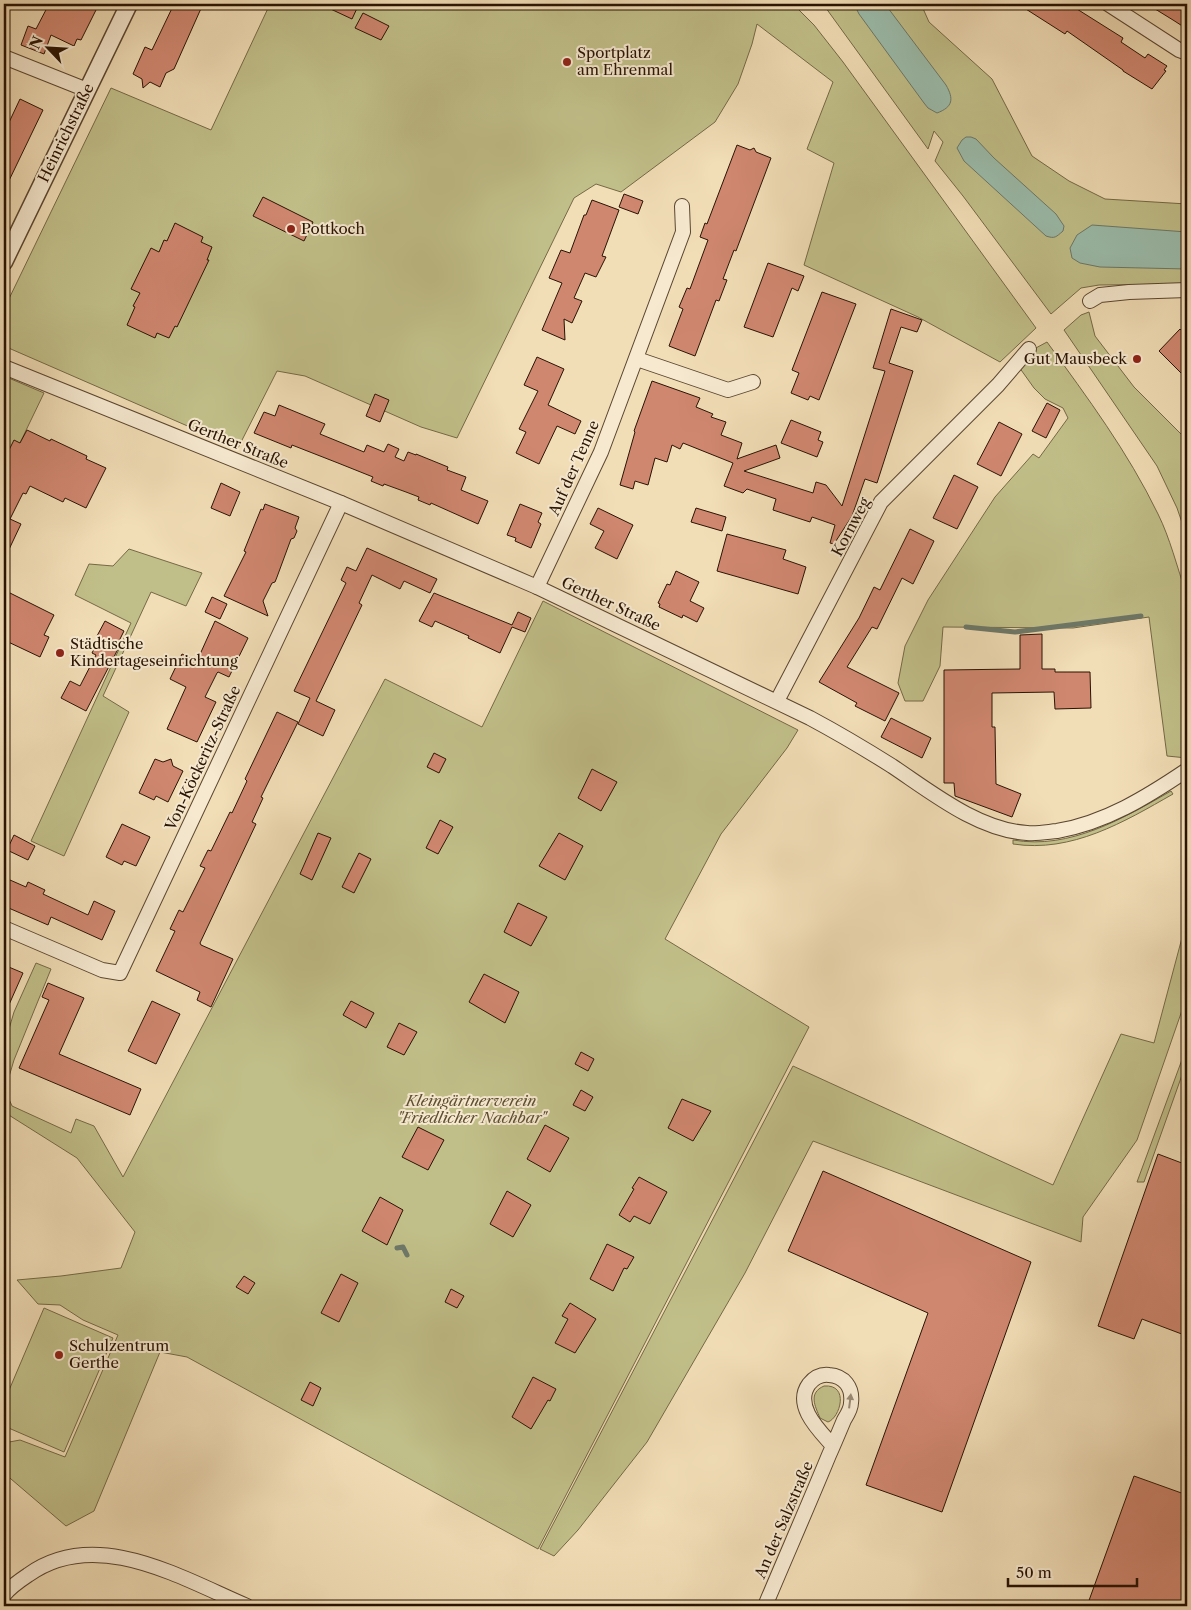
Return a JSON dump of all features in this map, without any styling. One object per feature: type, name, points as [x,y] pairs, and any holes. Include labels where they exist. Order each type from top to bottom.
[{"type":"street","name":"Heinrichstraße","points":[[4,262],[129,4]]},
{"type":"street","points":[[1108,4],[1179,50],[1187,53]]},
{"type":"street","points":[[4,57],[87,90]]},
{"type":"street","name":"Auf der Tenne","points":[[537,587],[601,452],[683,232],[682,206]]},
{"type":"street","points":[[1090,301],[1100,295],[1187,290]]},
{"type":"street","name":"Kornweg","points":[[778,702],[881,502],[998,385],[1029,349]]},
{"type":"street","points":[[636,359],[728,390],[753,382]]},
{"type":"street","name":"Gerther Straße","points":[[4,367],[341,503],[537,587],[778,702],[836,732],[936,796],[981,821],[1027,833],[1044,833],[1076,828],[1103,819],[1128,807],[1187,770]]},
{"type":"street","name":"Von-Köckeritz-Straße","points":[[4,928],[102,970],[120,973],[341,503]]},
{"type":"street","name":"An der Salzstraße","points":[[764,1606],[833,1446],[851,1404],[851,1390],[844,1380],[835,1375],[824,1374],[816,1377],[808,1385],[804,1395],[805,1406],[813,1424],[833,1446]]},
{"type":"street","points":[[4,1595],[34,1571],[45,1565],[83,1555],[104,1554],[144,1563],[247,1606]]},
{"type":"green space","points":[[270,4],[793,4],[814,25],[843,62],[1036,328],[1000,362],[918,317],[804,265],[834,163],[807,149],[833,82],[757,24],[738,84],[715,122],[621,192],[596,184],[574,198],[457,438],[421,427],[305,376],[277,371],[238,448],[4,346],[4,309],[111,88],[211,130]]},
{"type":"green space","points":[[823,4],[921,4],[929,22],[992,79],[1032,156],[1069,181],[1105,199],[1187,204],[1187,284],[1099,285],[1081,288],[1051,314],[935,161],[943,142],[934,131],[928,149]]},
{"type":"green space","points":[[1089,312],[1095,336],[1134,387],[1187,438],[1187,537],[1177,508],[1157,466],[1064,330],[1081,315]]},
{"type":"green space","points":[[1047,342],[1106,425],[1134,469],[1158,514],[1170,543],[1187,598],[1187,758],[1167,756],[1149,617],[1073,628],[943,627],[940,666],[923,701],[905,701],[898,683],[905,646],[928,600],[995,497],[1033,454],[1039,458],[1068,418],[1063,408],[1045,399],[1034,388],[1019,367],[1034,349]]},
{"type":"green space","points":[[4,376],[44,393],[4,476]]},
{"type":"green space","points":[[129,549],[202,573],[186,606],[151,592],[103,696],[129,712],[64,856],[31,841],[131,623],[75,595],[89,564],[113,566]]},
{"type":"green space","name":"Kleingärtnerverein \"Friedlicher Nachbar\"","points":[[543,601],[798,730],[787,748],[721,834],[665,939],[809,1027],[538,1549],[187,1357],[160,1352],[94,1511],[66,1526],[4,1473],[4,1443],[20,1440],[65,1457],[118,1335],[83,1320],[60,1305],[38,1304],[17,1280],[121,1268],[135,1232],[77,1158],[4,1112],[4,1040],[6,1039],[14,1012],[36,963],[51,969],[14,1060],[5,1090],[12,1106],[71,1133],[76,1119],[94,1126],[123,1177],[385,679],[482,727]]},
{"type":"green space","points":[[1187,788],[1187,891],[1183,790]]},
{"type":"green space","points":[[1171,791],[1173,794],[1136,815],[1077,840],[1035,846],[1013,844],[1013,840],[1034,842],[1076,836],[1115,821]]},
{"type":"green space","points":[[1187,919],[1187,996],[1137,1140],[1083,1217],[1081,1242],[813,1141],[745,1273],[647,1442],[578,1530],[554,1556],[540,1549],[793,1066],[1053,1185],[1121,1034],[1154,1043]]},
{"type":"green space","points":[[1187,1046],[1187,1061],[1144,1182],[1137,1182]]},
{"type":"green space","points":[[44,1308],[113,1338],[64,1452],[4,1426],[4,1402]]},
{"type":"green space","points":[[824,1386],[832,1387],[840,1395],[839,1408],[828,1422],[820,1418],[814,1400],[816,1392]]},
{"type":"shaded area","points":[[854,4],[885,4],[946,85],[951,102],[946,108],[937,113],[928,108],[859,14]]},
{"type":"shaded area","points":[[966,137],[976,139],[994,158],[1056,214],[1064,226],[1063,231],[1055,237],[1046,236],[964,161],[957,148]]},
{"type":"shaded area","points":[[1092,225],[1187,232],[1187,269],[1100,267],[1080,263],[1072,258],[1070,248],[1077,235]]},
{"type":"building","points":[[49,4],[90,4],[97,8],[81,40],[77,39],[74,46],[51,35],[44,54],[21,45],[28,26],[36,29]]},
{"type":"building","points":[[174,4],[203,4],[174,69],[166,73],[160,87],[150,82],[143,88],[142,79],[133,74],[145,47],[152,50]]},
{"type":"building","points":[[320,4],[359,4],[352,19]]},
{"type":"building","points":[[1018,4],[1069,4],[1123,38],[1121,42],[1145,58],[1148,54],[1167,66],[1164,70],[1166,71],[1152,89],[1067,31],[1065,34]]},
{"type":"building","points":[[1147,4],[1187,4],[1187,29],[1173,20]]},
{"type":"building","points":[[363,13],[389,26],[381,40],[355,28]]},
{"type":"building","points":[[20,99],[43,110],[4,191],[4,133]]},
{"type":"building","points":[[737,145],[750,150],[754,148],[756,152],[771,158],[736,251],[734,250],[723,279],[727,280],[719,301],[716,300],[695,356],[669,346],[683,309],[679,307],[687,288],[690,289],[708,240],[700,237],[705,223],[707,224]]},
{"type":"building","points":[[624,194],[643,201],[638,214],[619,207]]},
{"type":"building","points":[[263,197],[313,222],[304,241],[253,216]]},
{"type":"building","points":[[592,200],[619,210],[602,256],[606,257],[596,277],[585,273],[574,298],[582,301],[572,323],[564,319],[565,340],[542,330],[562,283],[549,278],[561,250],[570,253],[584,215],[586,215]]},
{"type":"building","points":[[175,223],[203,237],[201,242],[212,247],[207,260],[209,260],[177,327],[175,326],[169,338],[157,333],[155,338],[127,325],[135,307],[133,306],[140,293],[131,289],[151,248],[159,252],[164,240],[167,241]]},
{"type":"building","points":[[768,263],[804,276],[798,291],[792,288],[773,337],[744,327]]},
{"type":"building","points":[[822,292],[856,304],[819,400],[810,396],[808,400],[791,393],[799,373],[792,370]]},
{"type":"building","points":[[891,309],[922,320],[917,332],[901,327],[889,363],[913,371],[877,483],[865,479],[852,516],[834,544],[830,543],[835,525],[812,517],[810,522],[773,510],[776,499],[747,489],[743,493],[724,486],[733,463],[683,443],[680,449],[672,445],[667,462],[655,458],[648,485],[635,481],[633,489],[620,485],[634,431],[652,381],[700,398],[696,407],[713,414],[711,417],[726,422],[721,435],[742,443],[737,459],[776,445],[780,458],[744,471],[813,493],[816,482],[826,485],[842,506],[885,371],[873,368]]},
{"type":"building","points":[[1180,329],[1187,336],[1187,379],[1159,351]]},
{"type":"building","points":[[537,357],[564,369],[548,405],[581,421],[575,434],[557,426],[539,464],[516,453],[526,432],[519,429],[538,391],[524,385]]},
{"type":"building","points":[[375,394],[389,400],[380,422],[366,416]]},
{"type":"building","points":[[1047,403],[1060,410],[1046,438],[1032,431]]},
{"type":"building","points":[[279,405],[325,424],[320,434],[364,452],[367,445],[384,452],[388,444],[399,449],[395,457],[404,461],[408,452],[416,454],[448,467],[447,470],[466,477],[461,490],[488,501],[478,524],[431,503],[430,505],[418,500],[419,497],[371,481],[373,477],[292,445],[291,448],[254,433],[264,412],[275,416]]},
{"type":"building","points":[[791,420],[821,432],[818,440],[823,442],[817,457],[781,443]]},
{"type":"building","points":[[999,422],[1022,434],[1001,476],[977,464]]},
{"type":"building","points":[[27,430],[87,456],[86,459],[106,468],[86,508],[65,498],[63,502],[30,486],[26,494],[23,493],[10,519],[21,524],[4,560],[4,460],[14,440],[20,443]]},
{"type":"building","points":[[954,475],[978,487],[957,529],[933,518]]},
{"type":"building","points":[[221,483],[240,492],[230,516],[211,508]]},
{"type":"building","points":[[265,504],[299,517],[294,538],[291,539],[275,582],[272,583],[263,601],[268,616],[224,596],[246,552],[244,551],[261,509],[263,510]]},
{"type":"building","points":[[520,504],[542,513],[538,522],[541,524],[531,548],[515,541],[516,538],[507,535]]},
{"type":"building","points":[[598,508],[633,525],[617,559],[595,548],[604,531],[590,524]]},
{"type":"building","points":[[696,508],[726,517],[722,531],[691,522]]},
{"type":"building","points":[[910,529],[934,541],[913,584],[902,578],[877,629],[872,627],[847,667],[899,693],[885,721],[855,706],[857,703],[819,682],[859,618],[874,587],[880,590]]},
{"type":"building","points":[[727,534],[786,550],[783,559],[806,567],[798,594],[717,571]]},
{"type":"building","points":[[367,548],[437,579],[430,593],[404,581],[400,589],[372,575],[359,603],[362,605],[316,701],[335,710],[323,736],[298,724],[310,698],[294,691],[346,583],[341,580],[347,567],[356,571]]},
{"type":"building","points":[[676,571],[699,582],[690,601],[704,608],[697,622],[683,615],[682,618],[659,607],[660,604],[658,603],[667,584],[670,585]]},
{"type":"building","points":[[4,590],[54,615],[44,635],[49,637],[40,657],[4,640]]},
{"type":"building","points":[[434,593],[512,625],[518,612],[531,618],[525,632],[512,627],[500,653],[468,638],[469,636],[435,621],[432,627],[419,621]]},
{"type":"building","points":[[212,597],[227,604],[220,619],[205,612]]},
{"type":"building","points":[[105,621],[124,631],[117,645],[119,647],[86,711],[61,698],[70,681],[80,686],[96,655],[92,653],[100,637],[97,636]]},
{"type":"building","points":[[215,621],[248,638],[229,677],[218,672],[205,697],[216,702],[197,742],[167,729],[186,687],[170,679],[182,654],[197,661]]},
{"type":"building","points":[[1042,634],[1042,669],[1055,669],[1055,672],[1090,672],[1091,708],[1055,709],[1054,692],[992,693],[992,727],[995,727],[996,784],[1021,794],[1012,817],[955,796],[954,783],[944,783],[944,670],[1020,669],[1020,635]]},
{"type":"building","points":[[277,712],[298,722],[261,797],[263,798],[252,822],[256,824],[200,943],[233,959],[211,1007],[197,1000],[200,992],[156,971],[175,931],[170,929],[179,910],[183,912],[205,868],[200,866],[208,850],[211,851],[230,812],[232,813],[247,781],[245,779]]},
{"type":"building","points":[[891,718],[931,738],[922,758],[881,737]]},
{"type":"building","points":[[434,753],[446,759],[439,773],[427,767]]},
{"type":"building","points":[[155,759],[163,762],[171,759],[173,766],[183,771],[168,802],[156,796],[154,800],[139,793]]},
{"type":"building","points":[[592,769],[617,782],[601,811],[578,798]]},
{"type":"building","points":[[440,820],[453,827],[438,854],[426,848]]},
{"type":"building","points":[[122,824],[150,837],[136,866],[124,861],[122,865],[106,857]]},
{"type":"building","points":[[318,833],[331,838],[312,880],[300,874]]},
{"type":"building","points":[[559,833],[583,846],[565,880],[539,866]]},
{"type":"building","points":[[14,835],[35,846],[28,860],[7,850]]},
{"type":"building","points":[[359,853],[371,859],[354,893],[342,887]]},
{"type":"building","points":[[10,880],[26,887],[28,882],[45,890],[43,894],[88,915],[94,901],[115,911],[102,940],[51,917],[48,925],[4,906],[4,895]]},
{"type":"building","points":[[518,903],[547,917],[531,946],[504,932]]},
{"type":"building","points":[[4,965],[23,973],[4,1016]]},
{"type":"building","points":[[484,974],[519,992],[505,1023],[469,1002]]},
{"type":"building","points":[[48,983],[84,998],[59,1054],[141,1089],[130,1115],[19,1068],[49,1000],[42,997]]},
{"type":"building","points":[[152,1001],[180,1014],[156,1064],[128,1051]]},
{"type":"building","points":[[351,1001],[374,1013],[366,1028],[343,1015]]},
{"type":"building","points":[[399,1023],[417,1032],[404,1055],[387,1047]]},
{"type":"building","points":[[581,1052],[594,1059],[588,1071],[575,1064]]},
{"type":"building","points":[[581,1090],[593,1097],[585,1111],[573,1105]]},
{"type":"building","points":[[682,1099],[711,1111],[693,1141],[668,1128]]},
{"type":"building","points":[[545,1125],[569,1138],[550,1172],[527,1159]]},
{"type":"building","points":[[418,1127],[444,1140],[428,1170],[402,1157]]},
{"type":"building","points":[[1158,1154],[1187,1165],[1187,1336],[1142,1319],[1134,1339],[1098,1326]]},
{"type":"building","points":[[823,1171],[1031,1262],[942,1512],[866,1485],[928,1313],[788,1251]]},
{"type":"building","points":[[639,1177],[667,1192],[650,1224],[634,1216],[630,1222],[619,1215]]},
{"type":"building","points":[[507,1191],[531,1205],[513,1237],[490,1224]]},
{"type":"building","points":[[380,1197],[403,1210],[387,1245],[362,1231]]},
{"type":"building","points":[[607,1244],[634,1257],[627,1269],[624,1268],[613,1291],[590,1279]]},
{"type":"building","points":[[341,1274],[358,1283],[339,1322],[321,1313]]},
{"type":"building","points":[[244,1276],[255,1283],[248,1294],[236,1287]]},
{"type":"building","points":[[451,1289],[464,1296],[457,1308],[445,1302]]},
{"type":"building","points":[[570,1303],[596,1319],[575,1353],[555,1343],[568,1319],[562,1316]]},
{"type":"building","points":[[533,1377],[556,1389],[531,1429],[512,1417]]},
{"type":"building","points":[[310,1382],[321,1388],[313,1406],[301,1400]]},
{"type":"building","points":[[1134,1476],[1187,1495],[1187,1606],[1087,1606]]},
{"type":"waterway","points":[[966,627],[1015,632],[1141,616]]},
{"type":"waterway","points":[[397,1248],[403,1247],[407,1255]]},
{"type":"place","name":"Sportplatz am Ehrenmal","points":[[567,62]]},
{"type":"place","name":"Pottkoch","points":[[291,229]]},
{"type":"place","name":"Gut Mausbeck","points":[[1137,359]]},
{"type":"place","name":"Städtische Kindertageseinrichtung","points":[[60,653]]},
{"type":"place","name":"Schulzentrum Gerthe","points":[[59,1355]]}]
